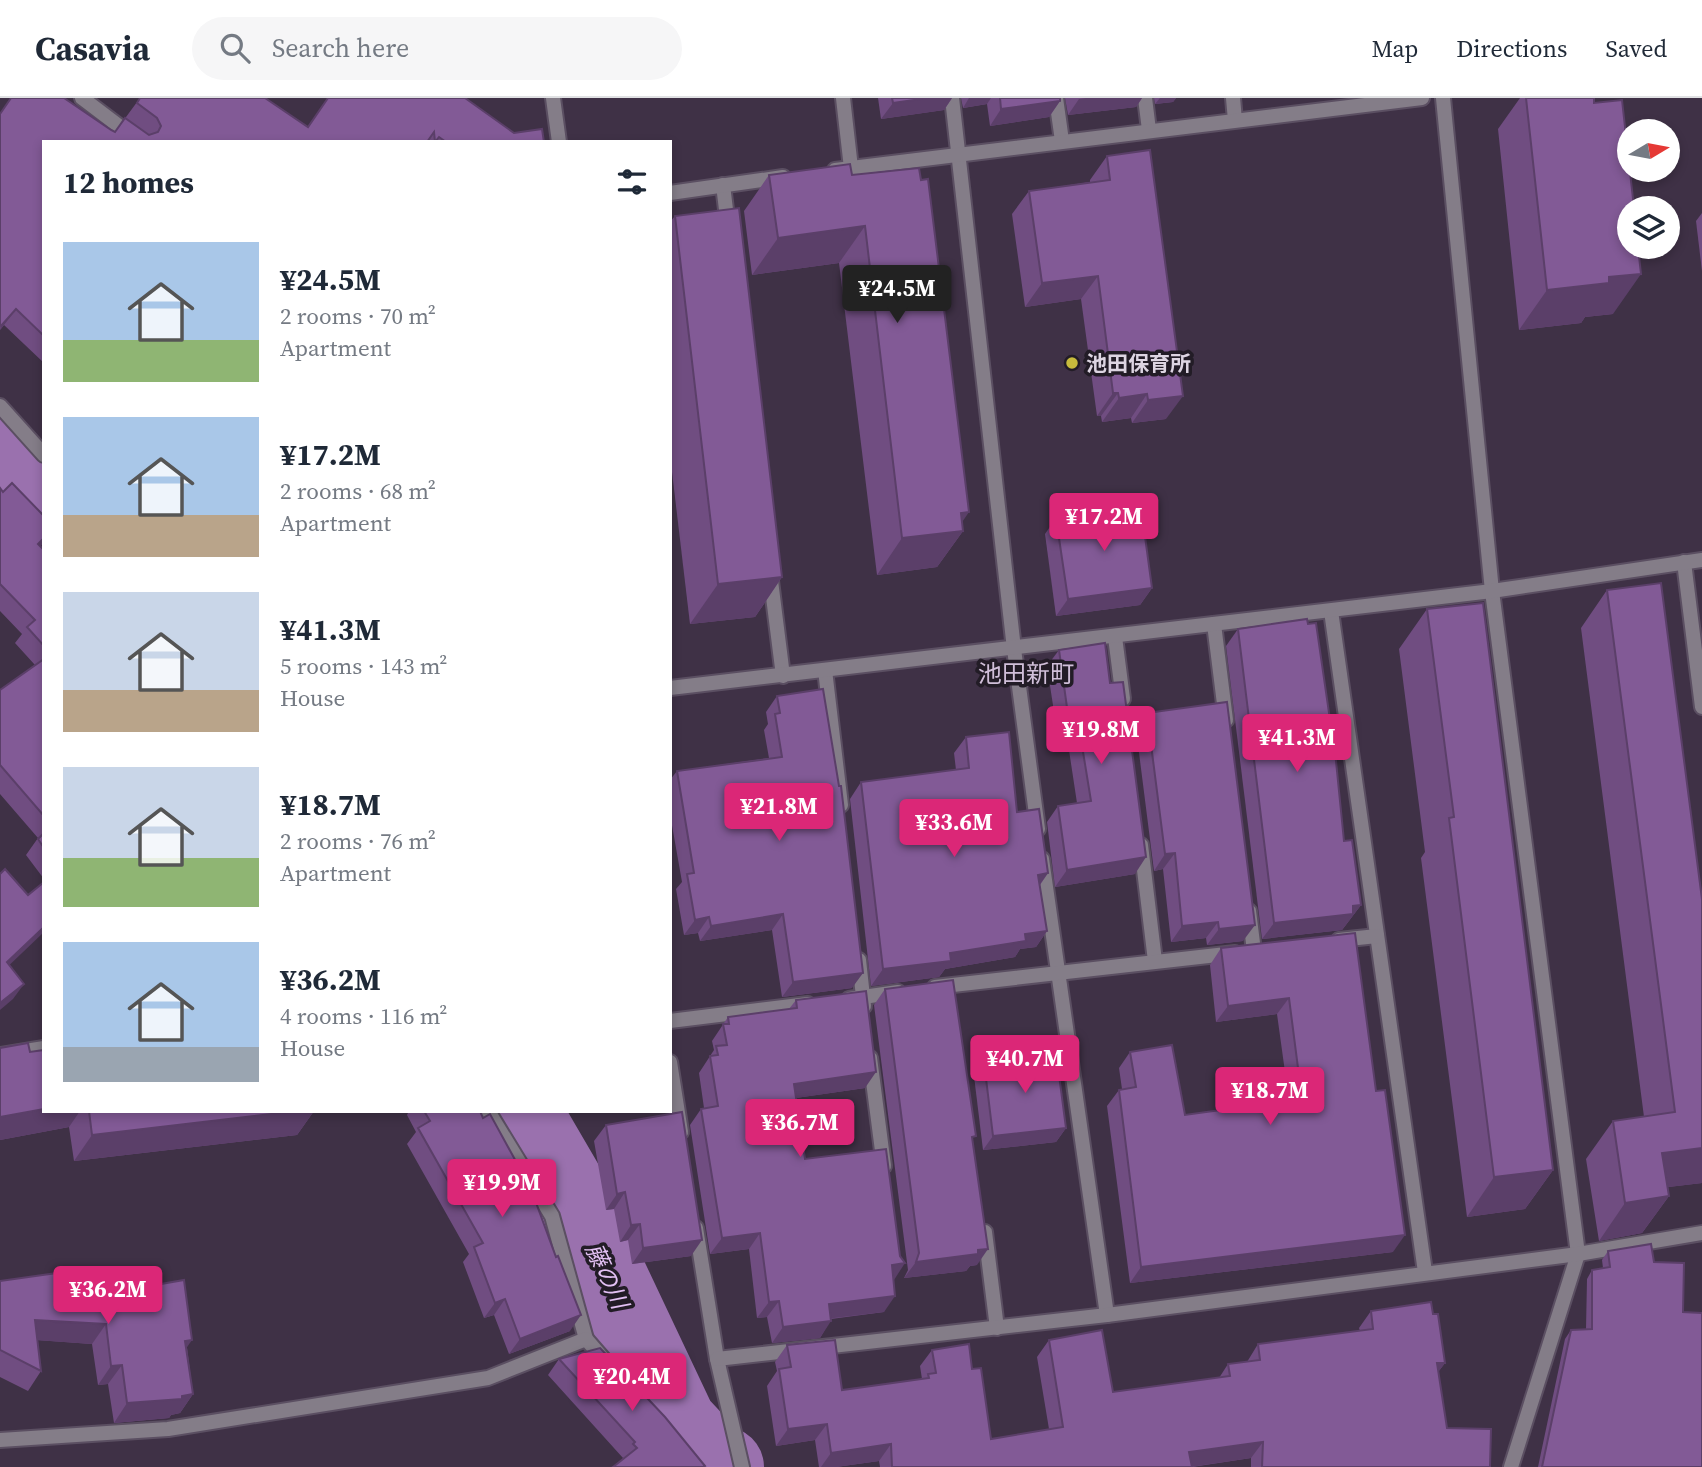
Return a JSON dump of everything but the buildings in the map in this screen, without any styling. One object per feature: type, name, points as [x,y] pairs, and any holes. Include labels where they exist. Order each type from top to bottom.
[{"type":"street","points":[[82,98],[137,140]]},
{"type":"street","points":[[553,98],[559,140]]},
{"type":"street","points":[[843,98],[851,168]]},
{"type":"street","points":[[952,98],[1014,649],[1107,1315]]},
{"type":"street","points":[[1056,98],[1062,141]]},
{"type":"street","points":[[1145,98],[1149,130]]},
{"type":"street","points":[[1233,98],[1235,120]]},
{"type":"street","points":[[825,171],[1422,98]]},
{"type":"street","points":[[1443,98],[1492,591],[1578,1254],[1511,1467]]},
{"type":"street","points":[[672,193],[800,175]]},
{"type":"street","points":[[723,185],[730,240]]},
{"type":"street","points":[[0,406],[42,453]]},
{"type":"street","points":[[768,553],[783,676]]},
{"type":"street","points":[[672,688],[1331,611],[1492,591],[1702,560]]},
{"type":"street","points":[[1684,562],[1702,707]]},
{"type":"street","points":[[1331,611],[1425,1272]]},
{"type":"street","points":[[1214,624],[1227,733]]},
{"type":"street","points":[[1115,637],[1125,718]]},
{"type":"street","points":[[825,670],[842,820]]},
{"type":"street","points":[[1139,826],[1155,961]]},
{"type":"street","points":[[672,1021],[920,989],[953,992],[1057,972],[1261,950],[1247,897]]},
{"type":"street","points":[[1322,942],[1377,936]]},
{"type":"street","points":[[856,943],[886,1175]]},
{"type":"street","points":[[0,1055],[42,1048]]},
{"type":"street","points":[[672,1074],[683,1143]]},
{"type":"street","points":[[489,1113],[552,1216],[586,1339],[611,1369]]},
{"type":"street","points":[[694,1211],[717,1359],[742,1467]]},
{"type":"street","points":[[983,1218],[997,1328]]},
{"type":"street","points":[[717,1359],[1107,1315],[1578,1254],[1702,1233]]},
{"type":"street","points":[[0,1440],[168,1429],[488,1378],[586,1339]]},
{"type":"waterway","name":"藤の川","points":[[0,455],[42,498]]},
{"type":"waterway","name":"藤の川","points":[[522,1113],[563,1183],[677,1424],[708,1457],[724,1467]]},
{"type":"place","name":"池田保育所","points":[[1072,363]]},
{"type":"district","name":"池田新町","points":[[1026,673]]}]
